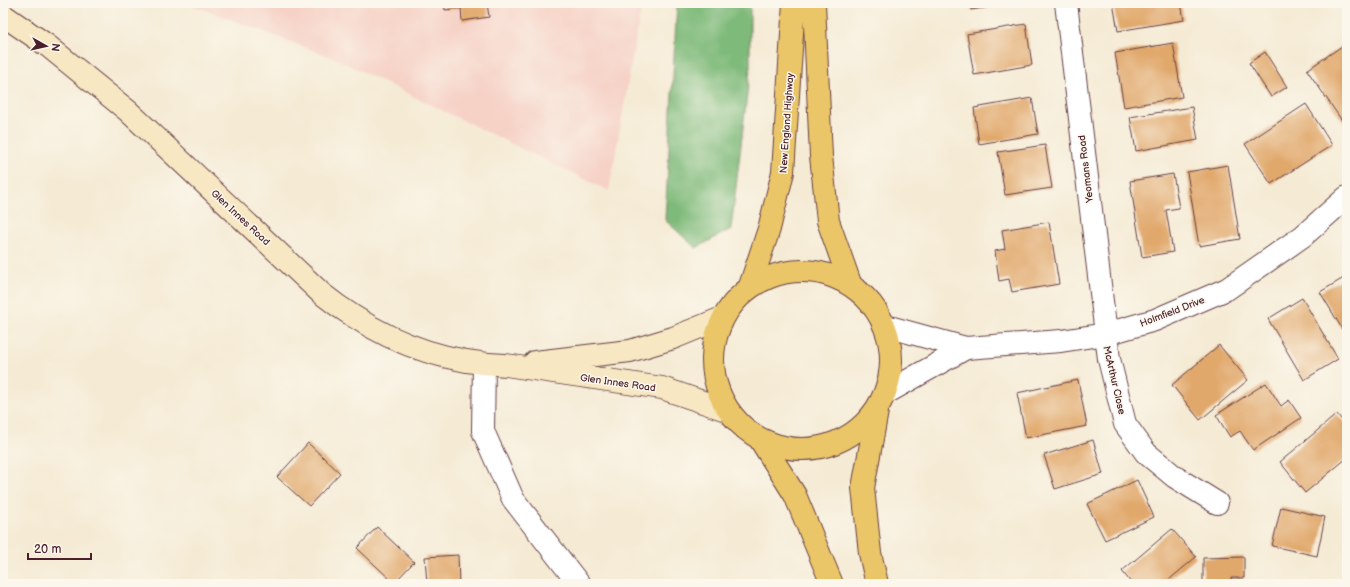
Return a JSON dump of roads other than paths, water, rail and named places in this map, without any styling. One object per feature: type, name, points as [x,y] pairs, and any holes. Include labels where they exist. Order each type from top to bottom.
[{"type":"highway","name":"New England Highway","points":[[750,286],[769,229],[783,172],[794,3]]},
{"type":"highway","points":[[814,3],[821,156],[828,221],[850,283]]},
{"type":"highway","points":[[832,584],[795,495],[761,441],[726,410],[714,380],[713,348],[722,318],[750,286],[782,272],[817,270],[850,283],[872,302],[886,326],[893,359],[862,488],[870,553],[877,584]]},
{"type":"highway","points":[[761,441],[803,451],[845,440],[882,402]]},
{"type":"main road","name":"Glen Innes Road","points":[[3,15],[48,46],[128,111],[320,293],[346,312],[388,336],[410,346],[434,354],[484,364],[506,365],[662,388],[726,410]]},
{"type":"main road","name":"Glen Innes Road","points":[[506,365],[630,351],[673,338],[722,318]]},
{"type":"street","name":"Yeomans Road","points":[[1066,3],[1106,334]]},
{"type":"street","name":"Holmfield Drive","points":[[886,326],[966,348],[1061,340],[1106,334],[1155,320],[1227,289],[1303,236],[1347,197]]},
{"type":"street","name":"McArthur Close","points":[[1106,334],[1109,359],[1125,424],[1146,454],[1175,477],[1217,503]]},
{"type":"street","name":"Holmfield Drive","points":[[882,402],[966,348]]},
{"type":"street","points":[[484,364],[483,431],[513,499],[579,584]]}]
